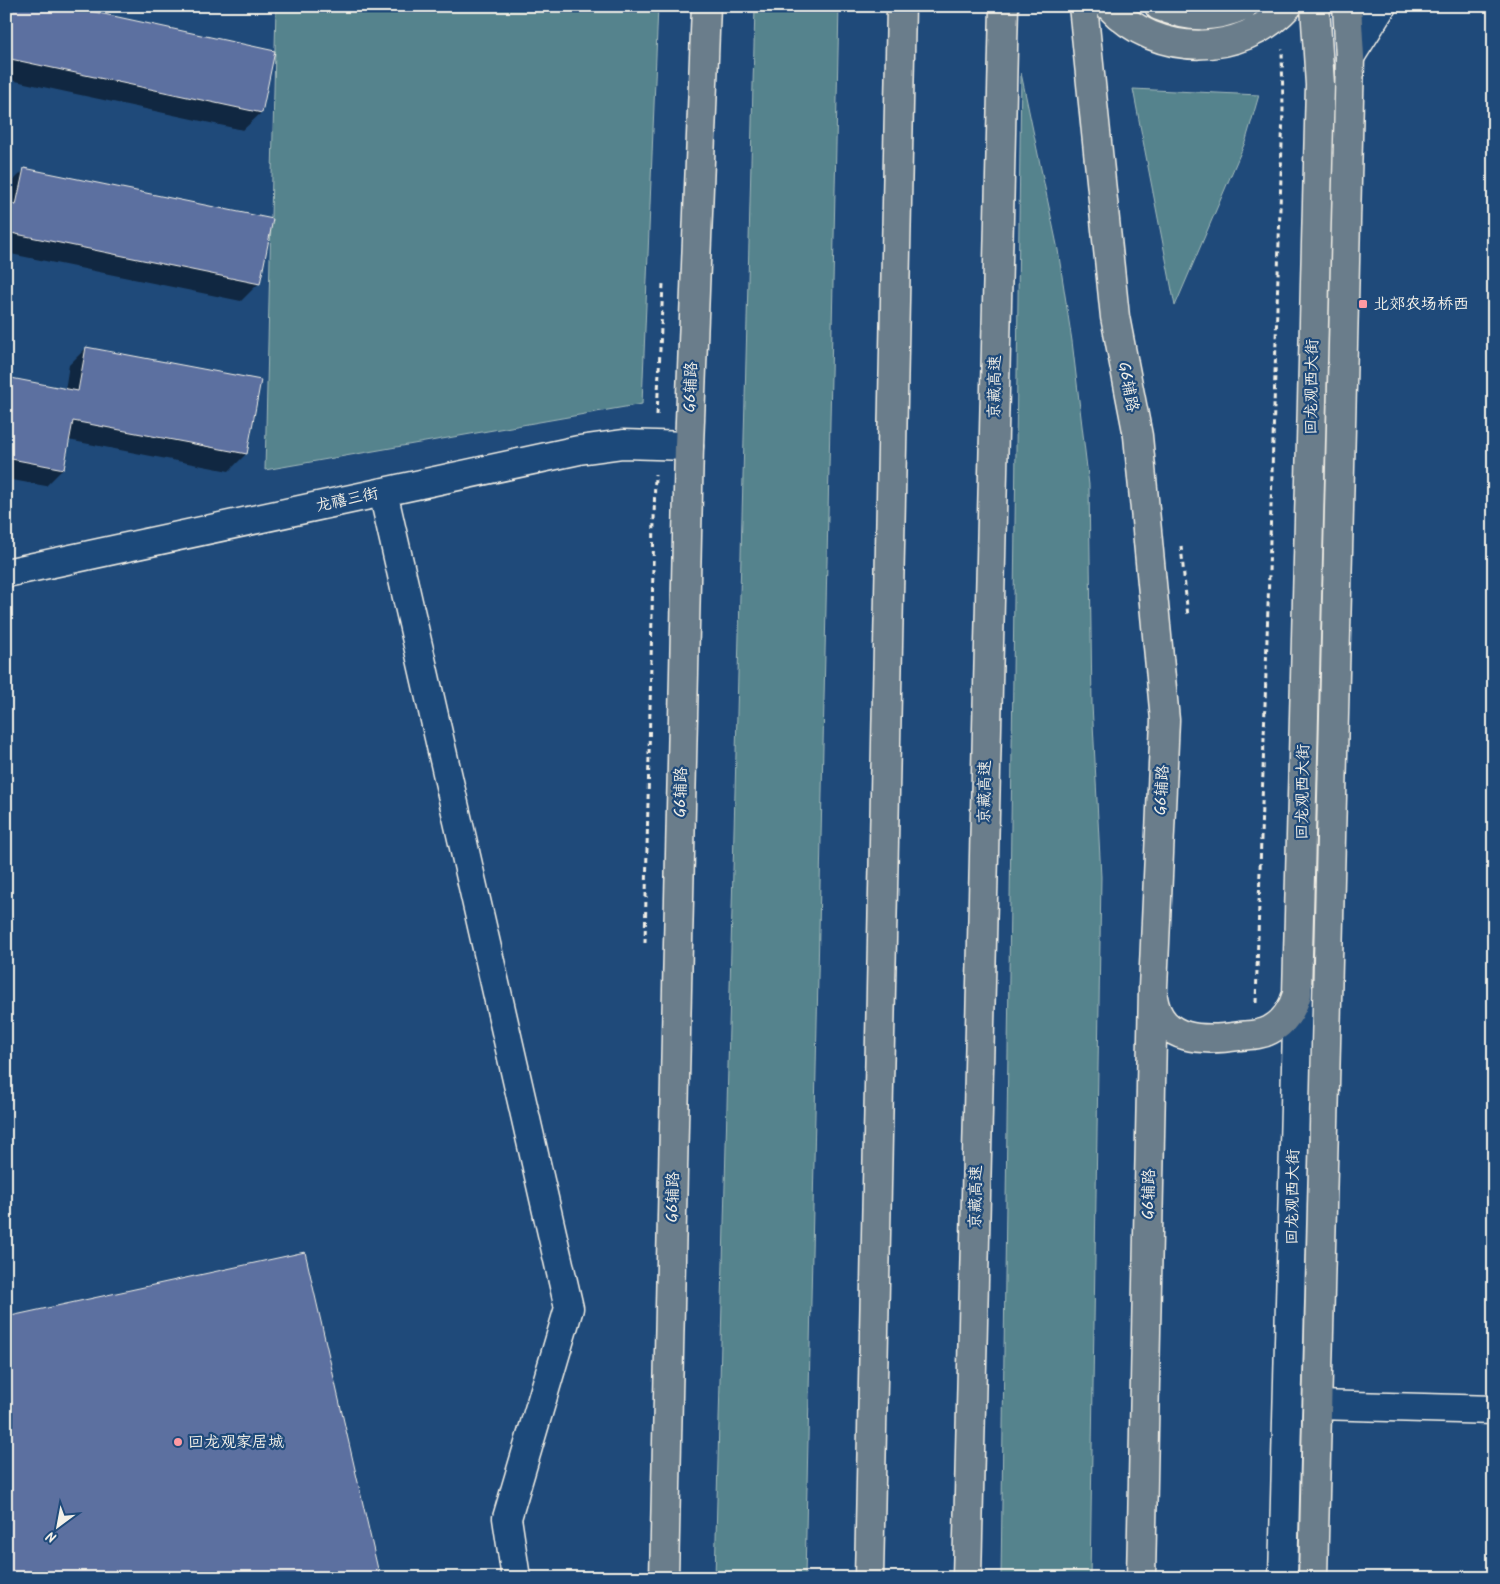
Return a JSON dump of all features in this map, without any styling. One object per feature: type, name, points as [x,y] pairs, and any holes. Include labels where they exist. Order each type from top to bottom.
[{"type":"main road","name":"G6辅路","points":[[664,1578],[689,446],[706,6]]},
{"type":"main road","points":[[869,1578],[901,6]]},
{"type":"main road","name":"京藏高速","points":[[967,1578],[1004,6]]},
{"type":"main road","name":"G6辅路","points":[[1083,6],[1115,317],[1138,436],[1165,720],[1153,988],[1141,1578]]},
{"type":"main road","points":[[1109,6],[1122,18],[1144,32],[1170,42],[1200,46],[1244,38],[1272,21],[1288,6]]},
{"type":"main road","points":[[1159,6],[1200,17],[1223,14],[1243,6]]},
{"type":"main road","name":"回龙观西大街","points":[[1298,986],[1319,124],[1315,6]]},
{"type":"main road","name":"回龙观西大街","points":[[1314,1578],[1350,57],[1347,6]]},
{"type":"main road","name":"回龙观西大街","points":[[1350,57],[1358,6]]},
{"type":"main road","points":[[1153,988],[1155,1006],[1168,1025],[1183,1035],[1212,1040],[1269,1031],[1277,1026],[1290,1010],[1298,986]]},
{"type":"street","points":[[1350,57],[1382,6]]},
{"type":"street","name":"龙禧三街","points":[[6,573],[604,445],[656,444],[689,446]]},
{"type":"street","points":[[382,492],[569,1308],[507,1518],[516,1578]]},
{"type":"street","name":"回龙观西大街","points":[[1283,1578],[1298,986]]},
{"type":"street","points":[[1318,1405],[1494,1410]]},
{"type":"green space","points":[[276,6],[658,6],[642,404],[265,470]]},
{"type":"green space","points":[[755,6],[839,6],[805,1578],[715,1578]]},
{"type":"green space","points":[[1021,73],[1058,250],[1072,341],[1089,485],[1092,704],[1101,877],[1090,1578],[1001,1578]]},
{"type":"green space","points":[[1133,89],[1259,95],[1246,140],[1175,306]]},
{"type":"building","points":[[11,6],[67,6],[275,51],[262,113],[6,58],[6,27]]},
{"type":"building","points":[[24,168],[273,219],[260,284],[11,233],[6,259],[6,203],[16,205]]},
{"type":"building","points":[[86,347],[261,380],[247,454],[73,421],[64,469],[6,458],[6,377],[78,391]]},
{"type":"building","name":"回龙观家居城","points":[[305,1252],[380,1578],[9,1578],[6,1567],[6,1317]]},
{"type":"place","name":"北郊农场桥西","points":[[1363,304]]},
{"type":"place","name":"回龙观家居城","points":[[178,1442]]}]
